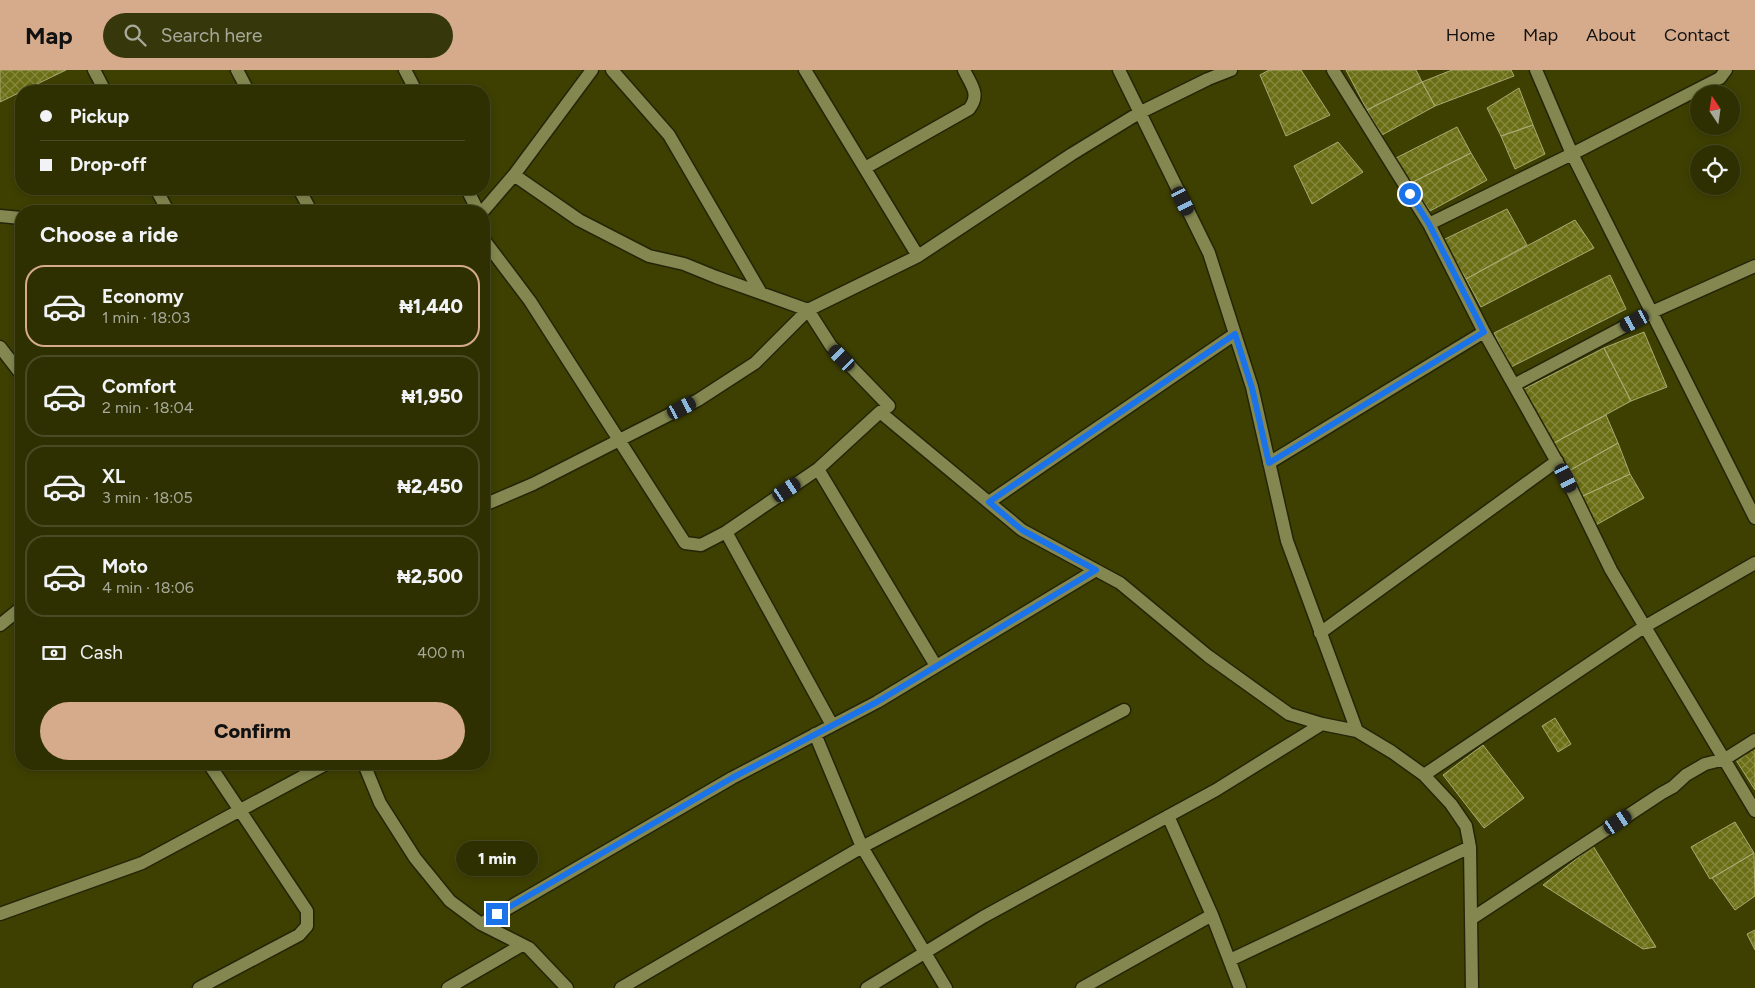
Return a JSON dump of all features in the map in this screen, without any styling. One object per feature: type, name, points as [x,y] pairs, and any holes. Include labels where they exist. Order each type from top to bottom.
[{"type":"street","points":[[94,70],[102,85]]},
{"type":"street","points":[[237,70],[245,85]]},
{"type":"street","points":[[404,70],[413,85]]},
{"type":"street","points":[[612,70],[669,135],[761,293]]},
{"type":"street","points":[[805,70],[918,256]]},
{"type":"street","points":[[864,168],[969,109],[975,102],[975,91],[964,70]]},
{"type":"street","points":[[1119,70],[1209,253],[1252,388],[1287,541],[1356,731]]},
{"type":"street","points":[[490,502],[533,484],[698,400],[755,363],[808,310],[918,256],[1072,154],[1139,113],[1208,78],[1231,70]]},
{"type":"street","points":[[1332,70],[1429,224],[1484,332],[1557,461],[1611,570],[1755,810]]},
{"type":"street","points":[[1536,70],[1572,154],[1755,518]]},
{"type":"street","points":[[1429,224],[1572,154],[1720,78],[1726,70]]},
{"type":"street","points":[[488,205],[514,175],[589,71]]},
{"type":"street","points":[[490,248],[530,301],[685,543],[701,545],[726,532],[818,469],[889,406],[831,346],[808,310],[684,264],[649,256],[579,220],[514,175]]},
{"type":"street","points":[[0,216],[15,217]]},
{"type":"street","points":[[1514,385],[1652,312],[1755,266]]},
{"type":"street","points":[[1269,463],[1484,332]]},
{"type":"street","points":[[989,502],[1235,334]]},
{"type":"street","points":[[0,347],[15,366]]},
{"type":"street","points":[[880,412],[1022,530],[1120,583],[1208,656],[1289,714],[1322,724],[1356,731],[1392,752],[1424,775],[1451,804],[1466,826],[1470,847],[1472,988]]},
{"type":"street","points":[[1320,633],[1557,461]]},
{"type":"street","points":[[818,469],[936,666]]},
{"type":"street","points":[[726,532],[832,725]]},
{"type":"street","points":[[1424,775],[1644,627],[1755,563]]},
{"type":"street","points":[[481,924],[732,778],[877,702],[1096,570]]},
{"type":"street","points":[[0,625],[15,613]]},
{"type":"street","points":[[621,988],[862,847],[1124,710]]},
{"type":"street","points":[[866,988],[983,916],[1216,790],[1322,724]]},
{"type":"street","points":[[815,734],[862,847],[946,988]]},
{"type":"street","points":[[1471,919],[1662,792],[1673,787],[1686,775],[1705,764],[1724,759],[1755,740]]},
{"type":"street","points":[[199,988],[299,935],[307,926],[307,911],[241,809],[213,770]]},
{"type":"street","points":[[0,914],[142,863],[315,770]]},
{"type":"street","points":[[366,770],[380,803],[415,858],[450,901],[481,924],[529,948],[567,988]]},
{"type":"street","points":[[1168,816],[1212,915],[1240,988]]},
{"type":"street","points":[[1230,960],[1470,847]]},
{"type":"street","points":[[1082,988],[1212,915]]},
{"type":"street","points":[[448,988],[522,945]]},
{"type":"building","points":[[0,70],[66,70],[35,85],[15,85],[15,95],[0,102]]},
{"type":"building","points":[[1269,70],[1301,70],[1330,115],[1286,136],[1260,75]]},
{"type":"building","points":[[1346,70],[1416,70],[1422,82],[1367,110]]},
{"type":"building","points":[[1452,70],[1511,70],[1514,76],[1435,106],[1422,82]]},
{"type":"building","points":[[1422,82],[1435,106],[1382,135],[1367,110]]},
{"type":"building","points":[[1519,88],[1533,125],[1501,136],[1487,108]]},
{"type":"building","points":[[1533,125],[1545,154],[1515,169],[1501,136]]},
{"type":"building","points":[[1457,127],[1471,153],[1411,183],[1396,158]]},
{"type":"building","points":[[1338,142],[1363,172],[1312,204],[1294,166]]},
{"type":"building","points":[[1471,153],[1487,180],[1430,211],[1411,183]]},
{"type":"building","points":[[1507,209],[1527,245],[1466,279],[1443,240]]},
{"type":"building","points":[[1575,220],[1594,248],[1481,307],[1466,279]]},
{"type":"building","points":[[1610,275],[1626,309],[1511,367],[1494,333]]},
{"type":"building","points":[[1644,332],[1667,387],[1631,401],[1604,348]]},
{"type":"building","points":[[1604,348],[1631,401],[1552,444],[1522,390]]},
{"type":"building","points":[[1606,415],[1618,443],[1567,472],[1552,444]]},
{"type":"building","points":[[1618,443],[1630,474],[1581,497],[1567,472]]},
{"type":"building","points":[[1630,474],[1644,498],[1596,525],[1581,497]]},
{"type":"building","points":[[1555,718],[1571,744],[1558,752],[1542,726]]},
{"type":"building","points":[[1483,745],[1524,798],[1484,828],[1443,775]]},
{"type":"building","points":[[1755,747],[1755,790],[1736,760]]},
{"type":"building","points":[[1735,822],[1754,853],[1710,879],[1691,847]]},
{"type":"building","points":[[1593,846],[1656,947],[1643,949],[1543,885]]},
{"type":"building","points":[[1754,853],[1755,896],[1735,910],[1712,878]]},
{"type":"building","points":[[1755,930],[1755,950],[1747,934]]},
{"type":"route","points":[[497,914],[732,778],[877,702],[1096,570],[1022,530],[989,502],[1235,334],[1252,388],[1269,463],[1484,332],[1429,224],[1410,194]]}]
